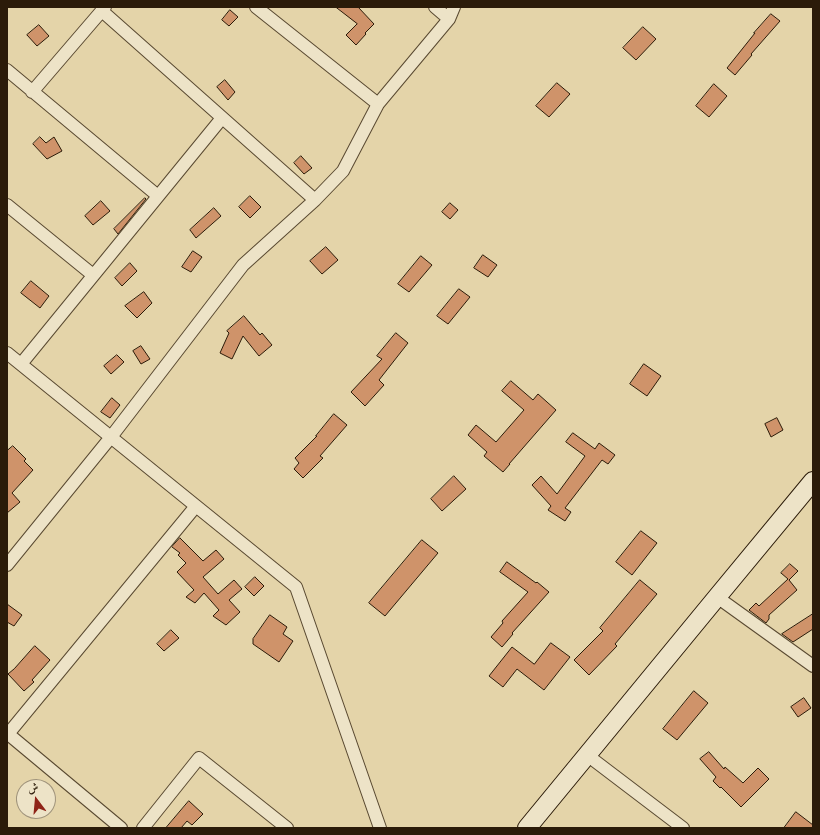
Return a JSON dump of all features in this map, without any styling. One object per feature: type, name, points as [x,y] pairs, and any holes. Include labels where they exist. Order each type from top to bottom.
[{"type":"main road","points":[[527,828],[813,481]]},
{"type":"street","points":[[256,7],[378,104]]},
{"type":"street","points":[[435,7],[449,19]]},
{"type":"street","points":[[7,565],[12,550],[111,437],[243,265],[315,200],[343,171],[378,104],[449,19],[454,7]]},
{"type":"street","points":[[32,92],[104,9],[222,118],[315,200]]},
{"type":"street","points":[[7,70],[158,196]]},
{"type":"street","points":[[21,364],[222,118]]},
{"type":"street","points":[[7,205],[93,275]]},
{"type":"street","points":[[7,353],[296,587],[380,828]]},
{"type":"street","points":[[121,828],[7,734],[196,506]]},
{"type":"street","points":[[717,596],[813,666]]},
{"type":"street","points":[[587,755],[683,828]]},
{"type":"street","points":[[143,828],[199,758],[280,826]]},
{"type":"building","points":[[336,7],[358,7],[374,24],[356,45],[346,35],[357,24]]},
{"type":"building","points":[[230,10],[238,17],[229,26],[222,20]]},
{"type":"building","points":[[771,14],[780,21],[735,75],[727,68]]},
{"type":"building","points":[[39,25],[49,36],[37,46],[27,35]]},
{"type":"building","points":[[643,27],[656,39],[636,60],[623,48]]},
{"type":"building","points":[[225,80],[235,92],[228,100],[217,87]]},
{"type":"building","points":[[557,83],[570,94],[549,117],[536,106]]},
{"type":"building","points":[[714,84],[727,96],[709,117],[696,106]]},
{"type":"building","points":[[40,137],[46,143],[54,137],[62,151],[47,159],[33,144]]},
{"type":"building","points":[[301,156],[312,168],[304,174],[294,163]]},
{"type":"building","points":[[250,196],[261,207],[250,218],[239,207]]},
{"type":"building","points":[[145,198],[146,199],[118,234],[114,229]]},
{"type":"building","points":[[101,201],[110,211],[93,225],[85,216]]},
{"type":"building","points":[[450,203],[458,210],[450,219],[442,212]]},
{"type":"building","points":[[214,208],[221,216],[196,238],[190,230]]},
{"type":"building","points":[[326,247],[338,260],[322,274],[310,261]]},
{"type":"building","points":[[193,251],[202,257],[191,272],[182,267]]},
{"type":"building","points":[[483,255],[497,265],[488,277],[474,268]]},
{"type":"building","points":[[421,256],[432,265],[409,292],[398,284]]},
{"type":"building","points":[[130,263],[137,271],[122,286],[115,278]]},
{"type":"building","points":[[31,281],[49,296],[40,308],[21,293]]},
{"type":"building","points":[[459,289],[470,297],[448,324],[437,316]]},
{"type":"building","points":[[144,292],[152,303],[137,318],[125,306]]},
{"type":"building","points":[[244,316],[260,335],[262,333],[272,345],[259,356],[243,336],[232,359],[220,353],[229,333],[227,331]]},
{"type":"building","points":[[396,333],[408,343],[379,380],[384,385],[365,406],[351,392],[382,359],[377,356]]},
{"type":"building","points":[[141,346],[150,359],[141,364],[133,351]]},
{"type":"building","points":[[117,355],[124,362],[111,374],[104,366]]},
{"type":"building","points":[[644,364],[661,376],[647,396],[630,384]]},
{"type":"building","points":[[511,381],[533,400],[538,394],[556,410],[503,472],[484,456],[487,452],[468,435],[476,425],[496,442],[524,410],[502,391]]},
{"type":"building","points":[[112,398],[120,405],[110,418],[101,412]]},
{"type":"building","points":[[334,414],[347,425],[320,456],[323,458],[303,478],[294,469],[299,463],[295,458],[317,436]]},
{"type":"building","points":[[777,418],[783,430],[771,437],[765,424]]},
{"type":"building","points":[[573,433],[595,449],[599,443],[615,455],[608,464],[602,460],[565,508],[571,512],[565,521],[548,510],[551,506],[532,485],[541,476],[557,494],[585,456],[566,442]]},
{"type":"building","points":[[13,446],[26,459],[24,461],[33,470],[12,493],[20,502],[7,513],[7,451]]},
{"type":"building","points":[[454,476],[466,489],[442,511],[431,499]]},
{"type":"building","points":[[641,531],[657,543],[632,575],[616,562]]},
{"type":"building","points":[[180,538],[203,561],[216,550],[224,559],[203,577],[218,594],[234,580],[242,589],[229,600],[240,612],[226,625],[213,616],[219,610],[204,593],[195,603],[186,597],[194,590],[177,572],[186,563],[178,555],[180,553],[172,547]]},
{"type":"building","points":[[422,540],[438,553],[385,616],[369,603]]},
{"type":"building","points":[[507,562],[549,592],[512,633],[513,634],[502,647],[491,637],[503,623],[502,621],[528,592],[500,572]]},
{"type":"building","points":[[790,564],[798,571],[789,580],[797,590],[769,615],[769,619],[766,623],[749,610],[756,603],[759,606],[788,579],[781,573]]},
{"type":"building","points":[[255,577],[264,586],[254,596],[245,587]]},
{"type":"building","points":[[640,580],[657,594],[615,644],[617,646],[589,675],[574,660],[603,631],[600,628]]},
{"type":"building","points":[[7,604],[22,615],[14,626],[7,622]]},
{"type":"building","points":[[813,614],[813,629],[793,642],[782,634]]},
{"type":"building","points":[[270,615],[287,627],[283,634],[293,641],[279,662],[253,644],[253,639]]},
{"type":"building","points":[[171,630],[179,638],[164,651],[157,644]]},
{"type":"building","points":[[551,643],[570,657],[544,690],[517,669],[503,687],[489,676],[512,647],[534,664]]},
{"type":"building","points":[[35,646],[50,660],[32,680],[34,682],[24,691],[8,674]]},
{"type":"building","points":[[694,691],[708,703],[677,740],[663,729]]},
{"type":"building","points":[[804,698],[811,708],[798,717],[791,707]]},
{"type":"building","points":[[709,752],[724,769],[725,767],[743,783],[758,768],[769,779],[741,807],[713,781],[716,777],[700,759]]},
{"type":"building","points":[[189,801],[203,814],[192,825],[187,821],[181,828],[166,828]]},
{"type":"building","points":[[796,812],[813,825],[813,828],[784,828]]}]
